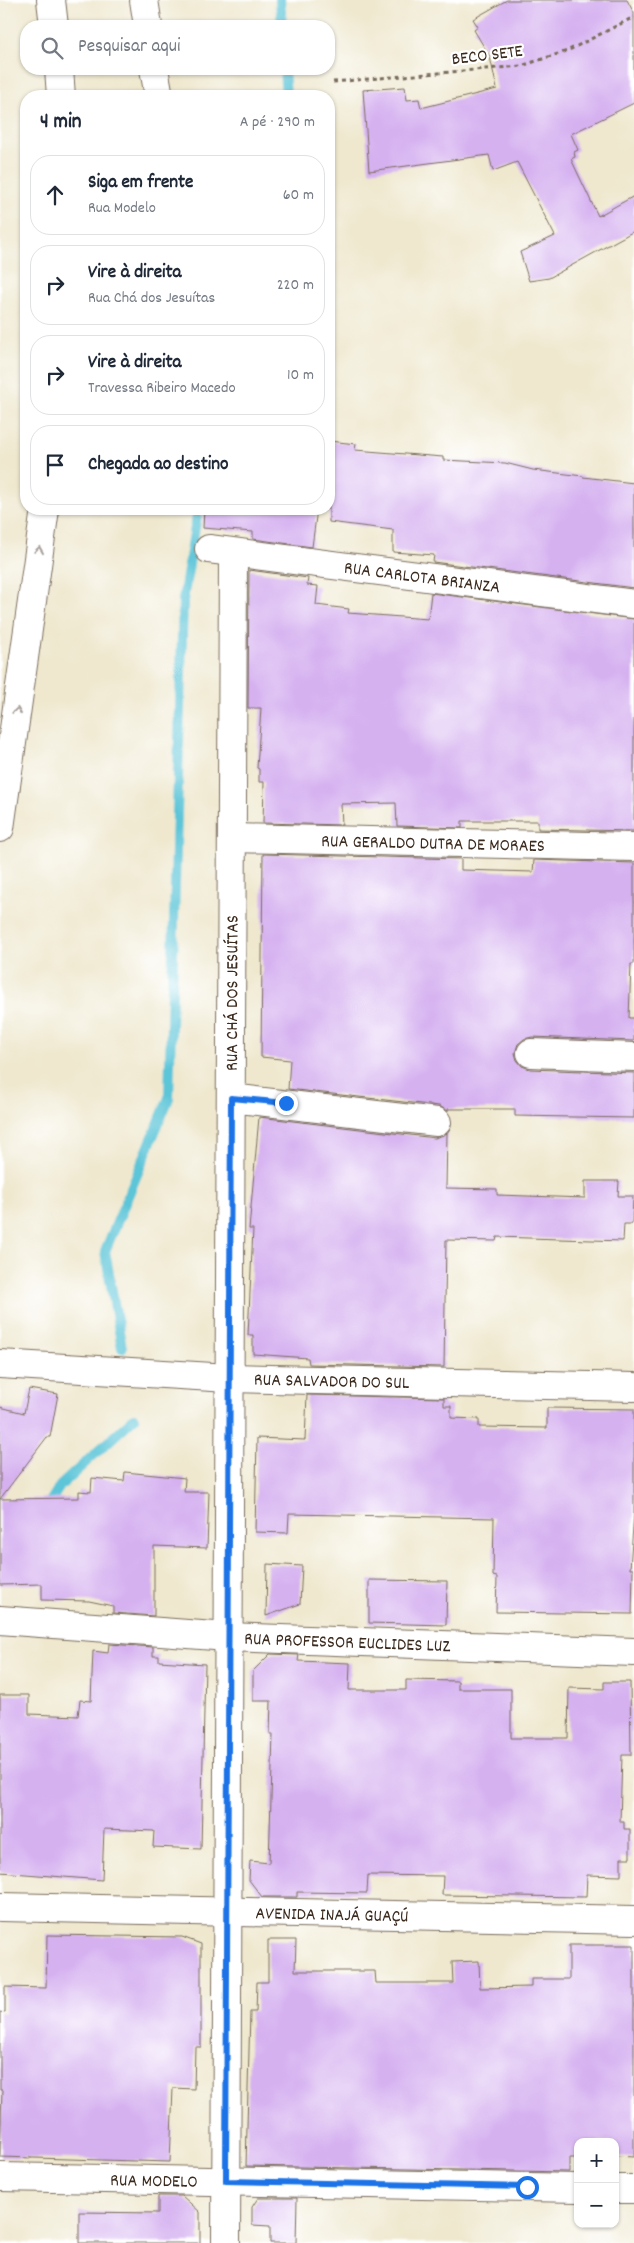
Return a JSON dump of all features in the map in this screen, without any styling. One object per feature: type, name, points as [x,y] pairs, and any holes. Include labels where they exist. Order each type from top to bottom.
[{"type":"street","points":[[51,0],[53,20]]},
{"type":"street","points":[[144,0],[147,20]]},
{"type":"street","points":[[59,75],[61,90]]},
{"type":"street","points":[[155,75],[158,90]]},
{"type":"street","points":[[0,828],[44,515]]},
{"type":"street","name":"RUA CARLOTA BRIANZA","points":[[221,551],[634,604]]},
{"type":"street","name":"RUA CHÁ DOS JESUÍTAS","points":[[221,551],[232,838],[226,2243]]},
{"type":"street","name":"RUA GERALDO DUTRA DE MORAES","points":[[232,838],[634,847]]},
{"type":"street","points":[[531,1053],[634,1057]]},
{"type":"street","points":[[231,1098],[437,1122]]},
{"type":"street","name":"RUA SALVADOR DO SUL","points":[[0,1364],[230,1378],[634,1386]]},
{"type":"street","name":"RUA PROFESSOR EUCLIDES LUZ","points":[[0,1620],[228,1637],[634,1652]]},
{"type":"street","name":"AVENIDA INAJÁ GUAÇÚ","points":[[0,1907],[634,1920]]},
{"type":"street","name":"RUA MODELO","points":[[0,2177],[574,2188]]},
{"type":"street","points":[[619,2188],[634,2189]]},
{"type":"path","name":"BECO SETE","points":[[333,82],[521,66],[567,51],[634,17]]},
{"type":"building","points":[[507,0],[627,0],[634,13],[634,103],[571,134],[578,150],[574,152],[575,157],[571,159],[598,216],[634,196],[634,231],[549,278],[529,281],[520,252],[555,236],[517,162],[493,171],[489,155],[369,171],[363,90],[405,87],[407,100],[419,99],[421,108],[497,89],[490,57],[474,30],[478,27],[473,19]]},
{"type":"building","points":[[335,442],[356,444],[355,450],[443,457],[443,460],[505,463],[533,470],[634,483],[634,588],[433,562],[434,555],[393,552],[393,530],[329,522],[329,515],[335,515]]},
{"type":"building","points":[[204,515],[316,515],[312,547],[253,539],[253,532],[203,528]]},
{"type":"building","points":[[249,570],[308,578],[307,585],[318,586],[316,605],[349,609],[348,613],[428,619],[431,593],[634,619],[634,831],[538,829],[538,821],[462,821],[462,828],[397,826],[396,803],[341,804],[342,825],[263,823],[264,782],[259,782],[259,769],[257,768],[261,708],[248,708]]},
{"type":"building","points":[[263,854],[461,859],[461,870],[533,872],[534,860],[634,863],[634,964],[631,964],[629,1018],[634,1018],[634,1041],[532,1037],[524,1039],[518,1044],[515,1053],[517,1060],[522,1066],[530,1069],[634,1073],[634,1118],[515,1116],[515,1109],[448,1109],[448,1111],[439,1106],[288,1089],[290,1060],[261,1057]]},
{"type":"building","points":[[259,1117],[435,1138],[447,1133],[446,1188],[497,1189],[497,1195],[585,1198],[585,1181],[619,1181],[618,1196],[633,1196],[632,1224],[624,1224],[623,1241],[497,1237],[496,1241],[446,1240],[444,1367],[309,1364],[308,1358],[253,1354],[253,1335],[248,1335],[253,1229],[249,1229]]},
{"type":"building","points":[[29,1389],[58,1394],[50,1437],[47,1437],[0,1499],[0,1407],[24,1413]]},
{"type":"building","points":[[307,1395],[444,1398],[444,1406],[451,1406],[451,1418],[479,1419],[479,1427],[547,1428],[547,1408],[634,1409],[634,1512],[630,1569],[633,1569],[632,1614],[496,1612],[497,1577],[493,1576],[494,1518],[289,1514],[288,1533],[255,1532],[257,1438],[305,1440]]},
{"type":"building","points":[[125,1472],[185,1478],[184,1492],[209,1492],[207,1548],[154,1546],[154,1616],[113,1613],[113,1606],[89,1601],[42,1600],[42,1584],[0,1585],[0,1499],[79,1498],[79,1491],[91,1492],[92,1478],[124,1481]]},
{"type":"building","points":[[267,1564],[302,1566],[300,1604],[266,1616]]},
{"type":"building","points":[[369,1580],[447,1581],[446,1625],[369,1623]]},
{"type":"building","points":[[109,1644],[153,1647],[153,1656],[159,1656],[159,1661],[205,1664],[201,1849],[153,1847],[154,1831],[104,1829],[102,1880],[0,1872],[0,1695],[29,1695],[29,1714],[78,1716],[80,1700],[91,1701],[93,1651],[108,1653]]},
{"type":"building","points":[[270,1654],[299,1655],[298,1661],[350,1663],[349,1690],[406,1690],[406,1680],[458,1681],[458,1689],[511,1689],[511,1738],[568,1738],[569,1688],[604,1689],[604,1682],[630,1682],[631,1755],[622,1755],[620,1822],[624,1822],[624,1829],[630,1829],[630,1858],[621,1858],[621,1876],[587,1875],[586,1897],[442,1895],[443,1876],[368,1875],[367,1893],[297,1892],[297,1897],[262,1897],[249,1880],[250,1861],[269,1863],[273,1734],[270,1734],[271,1701],[253,1701],[253,1671]]},
{"type":"building","points":[[47,1935],[182,1937],[201,1944],[201,2047],[195,2047],[194,2089],[173,2088],[170,2162],[0,2157],[2,2090],[0,2090],[0,2012],[5,2013],[5,1987],[46,1988]]},
{"type":"building","points":[[268,1940],[296,1940],[295,1971],[375,1971],[376,1983],[453,1983],[452,1962],[479,1961],[480,1988],[531,1987],[531,1979],[569,1979],[569,1945],[634,1945],[634,2157],[619,2156],[619,2138],[574,2138],[574,2158],[569,2158],[569,2172],[246,2166],[250,2012],[256,2012],[257,1982],[268,1982]]},
{"type":"building","points":[[158,2196],[182,2196],[200,2212],[200,2243],[79,2243],[79,2212],[158,2213]]},
{"type":"building","points":[[258,2198],[297,2198],[296,2243],[270,2243],[270,2226],[252,2225],[252,2207]]},
{"type":"waterway","points":[[280,0],[282,20]]},
{"type":"waterway","points":[[284,75],[286,90]]},
{"type":"waterway","points":[[122,1348],[105,1251],[169,1098],[183,600],[197,515]]},
{"type":"waterway","points":[[45,1510],[60,1486],[134,1418]]},
{"type":"route","points":[[286,1103],[231,1098],[226,2181],[527,2187]]}]
